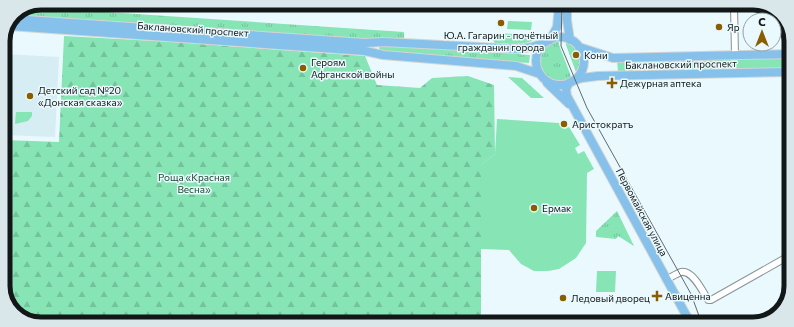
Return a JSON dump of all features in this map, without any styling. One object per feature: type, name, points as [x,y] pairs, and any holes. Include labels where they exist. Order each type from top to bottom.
[{"type":"main road","points":[[548,41],[561,37],[570,40],[579,47],[583,55],[583,64],[580,73],[571,82],[563,85],[552,84],[542,77],[537,66],[537,57],[540,49],[548,41],[557,27],[559,10]]},
{"type":"main road","points":[[567,10],[570,40]]},
{"type":"main road","name":"Баклановский проспект","points":[[19,19],[365,43],[384,42],[518,49],[532,48],[548,41]]},
{"type":"main road","name":"Баклановский проспект","points":[[13,26],[365,51],[383,55],[516,66],[542,77]]},
{"type":"main road","name":"Баклановский проспект","points":[[579,47],[613,58],[784,54]]},
{"type":"main road","name":"Баклановский проспект","points":[[571,82],[582,78],[598,76],[784,72]]},
{"type":"main road","name":"Первомайская улица","points":[[542,77],[575,111]]},
{"type":"main road","name":"Первомайская улица","points":[[571,82],[566,89],[567,96],[687,317]]},
{"type":"street","points":[[734,10],[735,55]]},
{"type":"street","points":[[376,43],[376,53]]},
{"type":"street","points":[[666,280],[682,272],[686,272],[695,278],[708,300],[711,300],[784,259]]},
{"type":"shaded area","name":"Детский сад №20 «Донская сказка»","points":[[10,54],[59,57],[55,137],[10,135]]},
{"type":"green space","points":[[41,10],[77,10],[404,32],[404,40],[383,38],[367,40],[23,16],[29,12]]},
{"type":"green space","points":[[508,21],[532,22],[531,30],[507,29]]},
{"type":"green space","points":[[491,33],[536,35],[537,38],[522,44],[495,43],[491,38]]},
{"type":"green space","name":"Роща «Красная Весна»","points":[[64,36],[173,42],[365,56],[377,85],[420,88],[432,78],[468,76],[494,85],[495,154],[481,165],[481,317],[41,317],[29,315],[20,309],[15,303],[10,288],[10,140],[59,142]]},
{"type":"green space","points":[[559,40],[559,45],[572,79],[561,82],[551,80],[544,75],[540,68],[539,60],[542,52],[548,45]]},
{"type":"green space","points":[[565,40],[575,46],[580,54],[581,64],[577,75],[566,45]]},
{"type":"green space","points":[[380,45],[418,46],[530,55],[529,63],[381,52],[379,48]]},
{"type":"green space","points":[[784,57],[784,69],[618,72],[617,59]]},
{"type":"green space","points":[[508,77],[522,78],[544,98],[531,98]]},
{"type":"green space","points":[[16,112],[32,112],[32,116],[28,121],[15,124]]},
{"type":"green space","name":"Ермак","points":[[497,119],[559,123],[565,129],[569,127],[580,145],[575,148],[578,154],[584,151],[594,169],[587,173],[586,243],[576,258],[559,269],[534,271],[521,264],[509,250],[481,249],[481,165],[495,154]]},
{"type":"green space","points":[[617,211],[634,246],[618,236],[616,239],[596,237],[596,231]]},
{"type":"green space","points":[[597,271],[616,271],[615,292],[596,292]]},
{"type":"tram line","points":[[562,10],[561,46],[587,108],[691,294],[699,317]]},
{"type":"place","name":"Ю.А. Гагарин - почётный гражданин города","points":[[501,23]]},
{"type":"place","name":"Яр","points":[[719,27]]},
{"type":"place","name":"Кони","points":[[576,55]]},
{"type":"place","name":"Героям Афганской войны","points":[[303,68]]},
{"type":"place","name":"Дежурная аптека","points":[[612,83]]},
{"type":"place","name":"Детский сад №20 «Донская сказка»","points":[[30,96]]},
{"type":"place","name":"Аристократъ","points":[[564,124]]},
{"type":"place","name":"Ермак","points":[[534,208]]},
{"type":"place","name":"Авиценна","points":[[657,296]]},
{"type":"place","name":"Ледовый дворец","points":[[563,298]]}]
